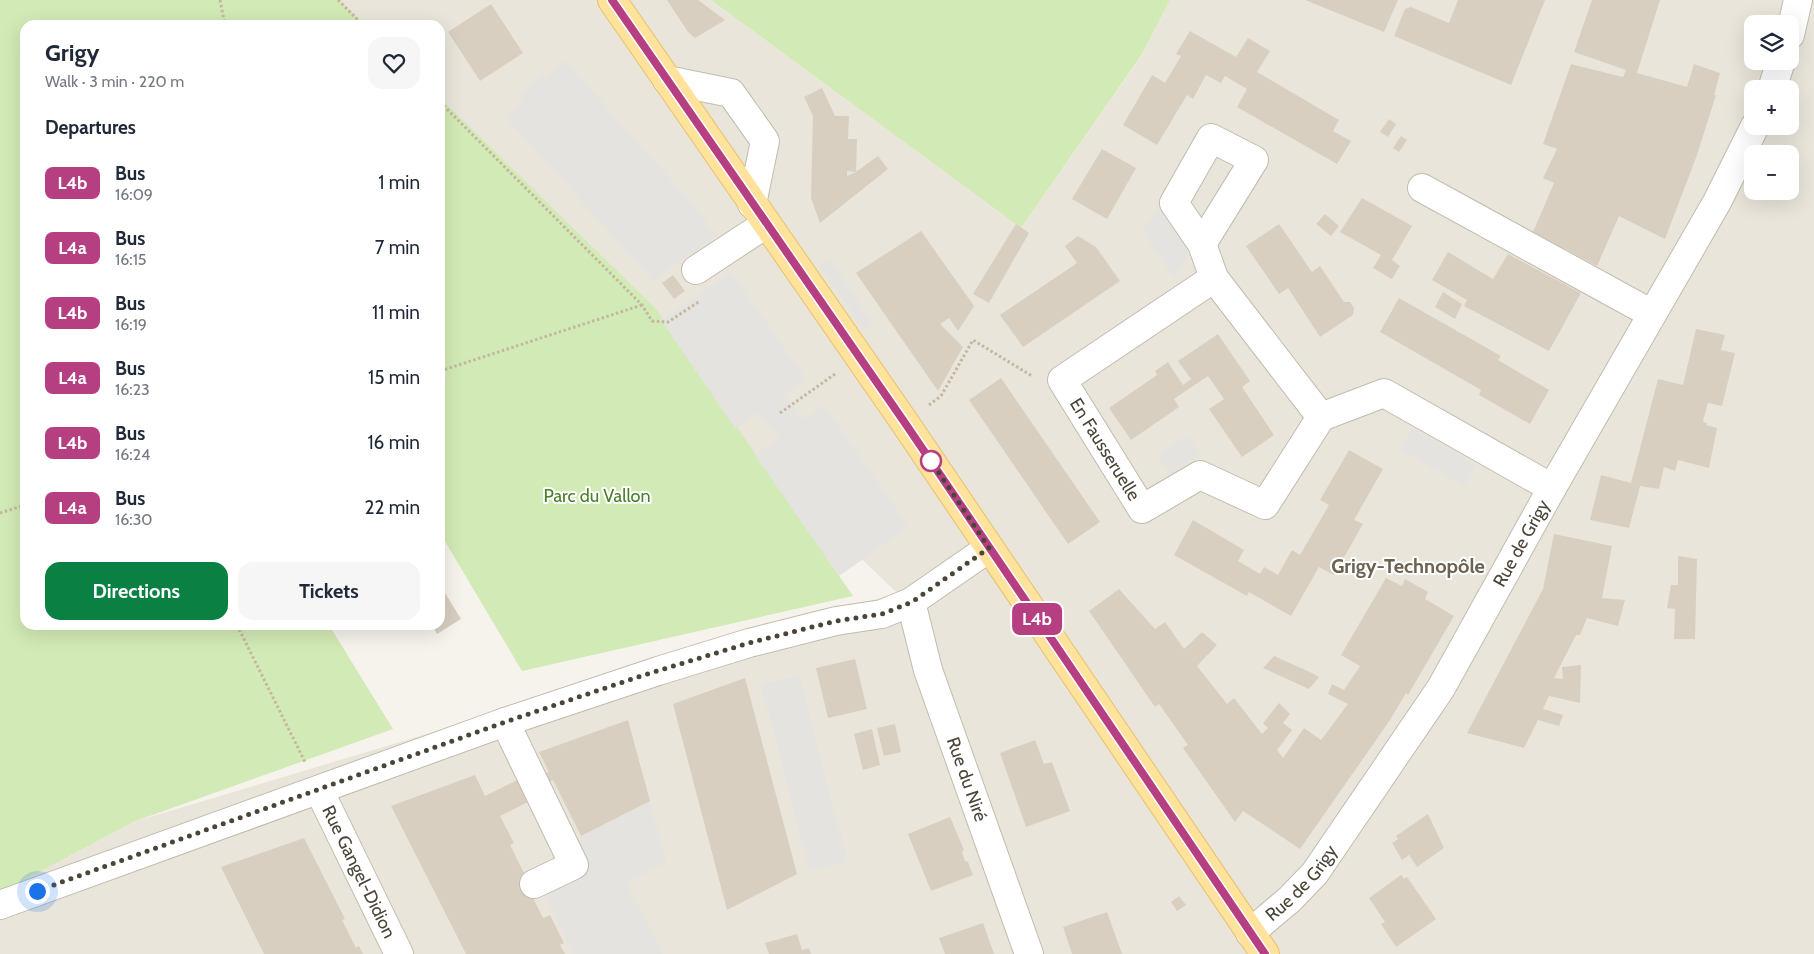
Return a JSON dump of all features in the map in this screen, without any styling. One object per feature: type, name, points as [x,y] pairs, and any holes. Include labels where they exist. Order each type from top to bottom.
[{"type":"main road","points":[[612,0],[905,423],[1257,944]]},
{"type":"street","points":[[1795,15],[1798,0]]},
{"type":"street","points":[[667,80],[731,94],[766,142],[759,214],[696,270]]},
{"type":"street","name":"Rue de Grigy","points":[[1257,944],[1290,899],[1315,873],[1441,688],[1552,488],[1716,202],[1750,135]]},
{"type":"street","points":[[1422,188],[1652,314]]},
{"type":"street","points":[[1202,244],[1214,278],[1321,417],[1384,393],[1552,488]]},
{"type":"street","name":"En Fausseruelle","points":[[1214,278],[1062,380],[1142,509],[1200,475],[1265,505],[1321,417]]},
{"type":"street","points":[[0,905],[505,722],[749,643],[836,621],[882,614],[912,602],[989,548]]},
{"type":"street","name":"Rue du Niré","points":[[912,602],[928,670],[1029,954]]},
{"type":"street","points":[[505,722],[574,865],[534,884]]},
{"type":"street","name":"Rue Gangel-Didion","points":[[319,790],[399,954]]},
{"type":"path","points":[[220,0],[223,20]]},
{"type":"path","points":[[338,0],[358,20]]},
{"type":"path","points":[[445,107],[642,305],[652,321],[668,322],[702,300]]},
{"type":"path","points":[[445,369],[642,305]]},
{"type":"path","name":"En Fausseruelle","points":[[905,423],[941,396],[973,340],[1039,380],[1066,388]]},
{"type":"path","points":[[780,413],[859,358]]},
{"type":"path","points":[[0,513],[20,507]]},
{"type":"path","points":[[239,630],[319,790]]},
{"type":"shaded area","points":[[296,0],[711,0],[1021,228],[1143,54],[1170,0],[1814,0],[1814,954],[0,954],[0,893],[133,822],[897,593],[445,157],[445,20],[314,20]]},
{"type":"shaded area","points":[[565,60],[693,204],[716,236],[653,281],[505,117],[523,100],[519,96],[542,74],[546,78]]},
{"type":"shaded area","points":[[1159,208],[1190,254],[1174,277],[1142,231]]},
{"type":"shaded area","points":[[830,259],[873,324],[864,330],[820,266]]},
{"type":"shaded area","points":[[731,272],[805,377],[802,383],[785,394],[803,419],[820,408],[826,408],[909,527],[839,576],[755,455],[779,438],[759,413],[735,428],[661,320]]},
{"type":"shaded area","points":[[1412,428],[1476,465],[1464,486],[1400,450]]},
{"type":"shaded area","points":[[1188,435],[1201,455],[1170,475],[1157,455]]},
{"type":"shaded area","points":[[799,675],[848,862],[810,871],[761,685]]},
{"type":"shaded area","points":[[650,801],[666,863],[626,883],[663,954],[573,954],[543,894],[566,883],[581,836]]},
{"type":"green space","points":[[0,0],[340,0],[360,20],[20,20],[20,630],[332,630],[393,729],[133,822],[0,893]]},
{"type":"green space","points":[[711,0],[1170,0],[1143,53],[1021,228]]},
{"type":"green space","name":"Parc du Vallon","points":[[445,103],[655,308],[853,596],[522,671],[445,541]]},
{"type":"building","points":[[667,0],[698,0],[725,20],[695,38],[688,32]]},
{"type":"building","points":[[1305,0],[1398,0],[1384,32]]},
{"type":"building","points":[[1458,0],[1545,0],[1511,85],[1394,36],[1405,9],[1411,7],[1449,23]]},
{"type":"building","points":[[1592,0],[1660,0],[1637,73],[1687,87],[1694,64],[1720,73],[1714,95],[1716,95],[1697,155],[1665,239],[1619,216],[1597,266],[1533,232],[1554,183],[1543,178],[1557,149],[1543,144],[1571,64],[1623,77],[1626,70],[1574,52]]},
{"type":"building","points":[[491,4],[523,53],[480,81],[448,32]]},
{"type":"building","points":[[1190,31],[1236,57],[1248,38],[1270,51],[1257,72],[1339,120],[1333,131],[1351,141],[1337,164],[1237,107],[1247,89],[1225,76],[1221,83],[1206,75],[1193,99],[1187,95],[1157,145],[1123,125],[1152,75],[1165,83],[1181,56],[1176,54]]},
{"type":"building","points":[[822,88],[835,116],[849,116],[848,139],[857,139],[856,172],[878,156],[888,169],[820,223],[811,198],[813,116],[804,97]],"holes":[[[847,171],[856,172],[847,176]]]},
{"type":"building","points":[[1389,119],[1396,124],[1388,137],[1380,132]]},
{"type":"building","points":[[1401,136],[1407,140],[1399,152],[1393,148]]},
{"type":"building","points":[[1102,149],[1136,168],[1107,219],[1072,199]]},
{"type":"building","points":[[1362,198],[1412,226],[1392,260],[1400,266],[1392,279],[1373,268],[1381,255],[1340,232]]},
{"type":"building","points":[[1325,214],[1339,226],[1331,236],[1316,224]]},
{"type":"building","points":[[1016,224],[1029,233],[989,303],[973,294]]},
{"type":"building","points":[[1279,224],[1312,272],[1320,266],[1344,302],[1350,302],[1354,308],[1353,315],[1320,337],[1288,288],[1279,294],[1246,246]]},
{"type":"building","points":[[921,231],[974,306],[958,331],[949,318],[940,324],[963,347],[938,391],[856,273]]},
{"type":"building","points":[[1078,236],[1096,247],[1120,281],[1023,347],[1000,315],[1077,263],[1065,246]]},
{"type":"building","points":[[1448,252],[1493,279],[1508,254],[1581,293],[1549,351],[1464,306],[1467,300],[1432,280]]},
{"type":"building","points":[[673,275],[685,291],[674,299],[662,283]]},
{"type":"building","points":[[1443,292],[1462,304],[1455,319],[1435,307]]},
{"type":"building","points":[[1399,298],[1501,356],[1498,360],[1549,390],[1530,424],[1479,395],[1481,390],[1380,332]]},
{"type":"building","points":[[1696,329],[1725,335],[1721,350],[1735,353],[1722,406],[1708,403],[1704,417],[1703,422],[1707,423],[1706,425],[1717,428],[1709,468],[1678,460],[1675,471],[1664,467],[1659,489],[1640,486],[1629,528],[1590,520],[1601,475],[1631,483],[1658,379],[1683,385]]},
{"type":"building","points":[[1218,334],[1250,381],[1242,387],[1274,435],[1242,457],[1209,409],[1224,399],[1208,376],[1174,399],[1179,407],[1131,440],[1109,408],[1157,375],[1155,371],[1168,362],[1183,385],[1191,379],[1178,361]]},
{"type":"building","points":[[1001,378],[1100,522],[1068,544],[969,400]]},
{"type":"building","points":[[1349,450],[1383,469],[1354,520],[1363,524],[1334,575],[1319,567],[1291,616],[1249,592],[1247,596],[1174,555],[1193,520],[1244,550],[1238,561],[1260,574],[1264,567],[1278,575],[1292,550],[1300,555],[1329,505],[1320,500]]},
{"type":"building","points":[[1554,534],[1612,546],[1602,598],[1625,600],[1618,626],[1587,618],[1580,635],[1576,635],[1554,678],[1563,679],[1562,667],[1581,665],[1580,703],[1549,696],[1543,709],[1563,715],[1559,726],[1538,720],[1524,748],[1467,733],[1543,589]]},
{"type":"building","points":[[1678,556],[1697,559],[1695,639],[1674,639],[1675,609],[1667,608],[1671,585],[1678,585]]},
{"type":"building","points":[[1386,578],[1402,586],[1405,579],[1428,592],[1425,599],[1454,616],[1408,695],[1406,693],[1390,720],[1300,849],[1243,811],[1235,822],[1183,748],[1188,745],[1159,704],[1155,707],[1089,611],[1119,589],[1155,629],[1165,622],[1184,649],[1202,632],[1217,645],[1197,666],[1227,704],[1234,698],[1262,734],[1268,728],[1263,723],[1279,703],[1290,714],[1283,723],[1292,730],[1277,750],[1283,758],[1304,728],[1321,740],[1348,704],[1328,694],[1332,684],[1344,690],[1360,666],[1341,655]]},
{"type":"building","points":[[445,593],[461,619],[445,629]]},
{"type":"building","points":[[435,630],[443,630],[437,634]]},
{"type":"building","points":[[1274,656],[1319,677],[1309,689],[1263,668]]},
{"type":"building","points":[[855,659],[867,709],[828,718],[816,668]]},
{"type":"building","points":[[745,678],[797,874],[727,910],[673,704]]},
{"type":"building","points":[[628,720],[650,801],[581,836],[553,780],[525,794],[528,802],[500,816],[514,843],[510,845],[536,897],[533,898],[543,918],[550,915],[564,943],[560,945],[565,954],[466,954],[391,806],[475,775],[485,796],[517,780],[520,786],[549,772],[539,752]]},
{"type":"building","points":[[895,724],[901,752],[884,756],[877,728]]},
{"type":"building","points":[[872,729],[880,765],[863,770],[854,734]]},
{"type":"building","points":[[1035,740],[1044,764],[1052,762],[1070,811],[1026,827],[1000,753]]},
{"type":"building","points":[[1428,814],[1444,848],[1417,867],[1409,855],[1402,860],[1392,843],[1398,839],[1396,836]]},
{"type":"building","points":[[950,817],[964,850],[962,852],[965,861],[968,862],[973,875],[931,891],[908,834]]},
{"type":"building","points":[[304,838],[345,919],[342,920],[356,948],[359,946],[363,954],[264,954],[221,867]]},
{"type":"building","points":[[1401,875],[1404,879],[1407,877],[1436,919],[1396,947],[1381,924],[1385,922],[1369,898]]},
{"type":"building","points":[[1179,896],[1186,905],[1177,911],[1171,902]]},
{"type":"building","points":[[1107,912],[1122,954],[1072,954],[1063,927]]},
{"type":"building","points":[[983,923],[994,954],[945,954],[939,938]]},
{"type":"building","points":[[797,934],[802,950],[809,948],[811,954],[769,954],[765,943]]},
{"type":"bus line","name":"L4b","points":[[612,0],[905,423],[1033,614],[1112,727],[1194,852],[1265,954]]},
{"type":"district","name":"Grigy-Technopôle","points":[[1408,566]]},
{"type":"route","points":[[37,891],[559,703],[749,643],[836,621],[882,614],[912,602],[989,548],[931,461]]}]
